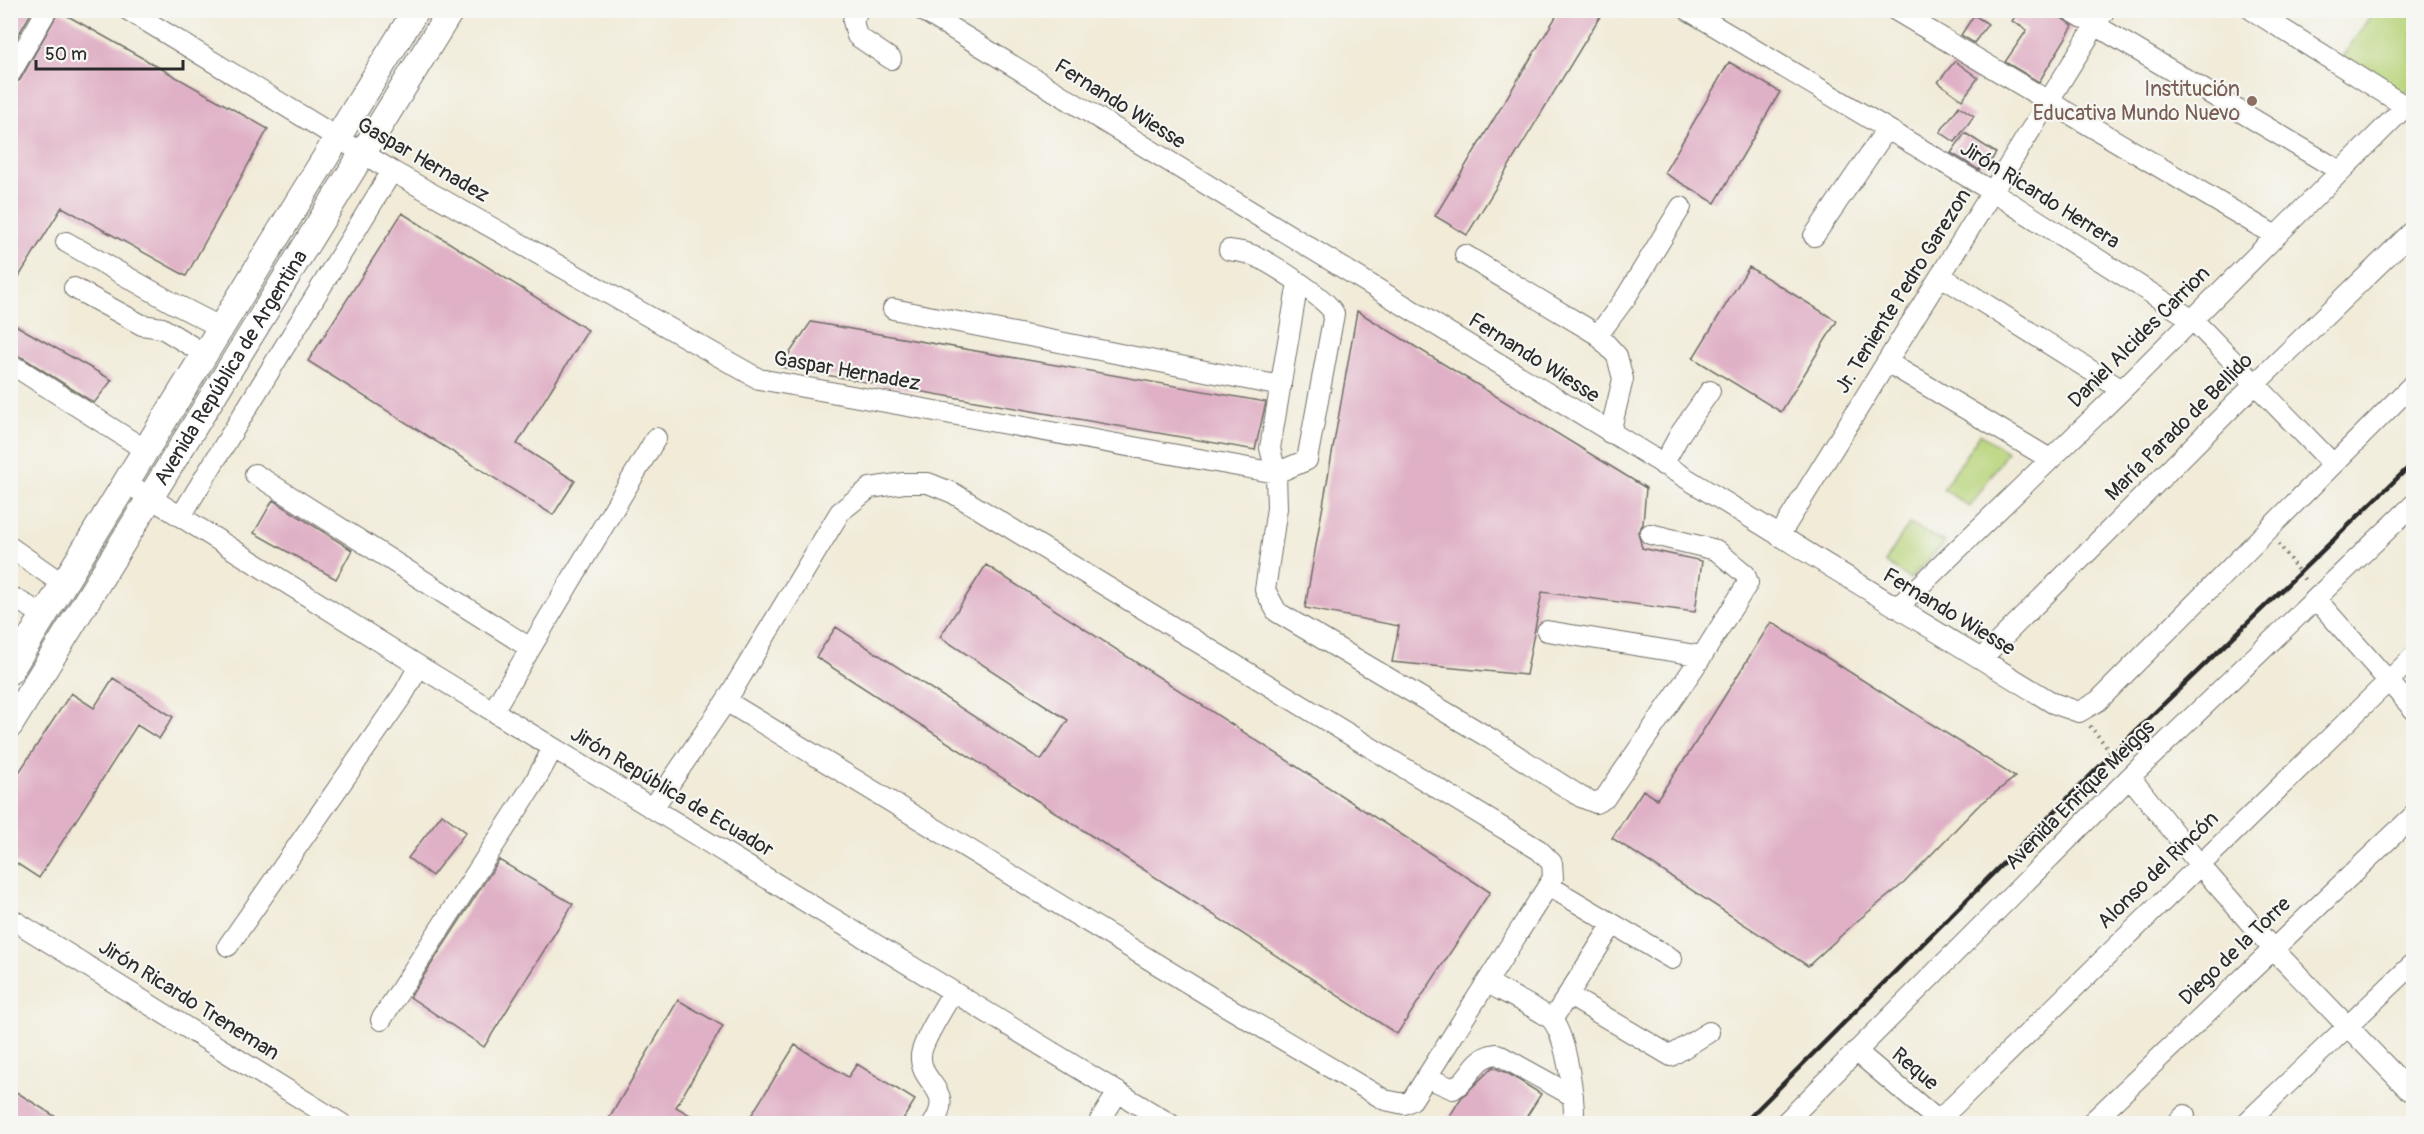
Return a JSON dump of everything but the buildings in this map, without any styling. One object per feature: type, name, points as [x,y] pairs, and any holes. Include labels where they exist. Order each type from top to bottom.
[{"type":"main road","name":"Avenida República de Argentina","points":[[10,671],[147,452],[416,10]]},
{"type":"main road","name":"Avenida República de Argentina","points":[[10,725],[451,10]]},
{"type":"street","points":[[10,74],[47,10]]},
{"type":"street","name":"Gaspar Hernadez","points":[[128,10],[392,171],[759,379],[1276,473]]},
{"type":"street","points":[[858,10],[853,21],[857,36],[891,59]]},
{"type":"street","name":"Jirón Ricardo Herrera","points":[[1688,10],[1993,192],[2193,320],[2332,464]]},
{"type":"street","points":[[1895,10],[2048,103],[2274,235]]},
{"type":"street","points":[[2070,10],[2100,18],[2340,171]]},
{"type":"street","points":[[2252,10],[2409,102]]},
{"type":"street","name":"Fernando Wiesse","points":[[930,12],[1897,608],[2053,703],[2079,712]]},
{"type":"street","name":"Jr. Teniente Pedro Garezon","points":[[1779,536],[2100,18]]},
{"type":"street","name":"Daniel Alcides Carrion","points":[[1897,608],[2193,320],[2274,235],[2409,102]]},
{"type":"street","points":[[1814,236],[1887,129]]},
{"type":"street","points":[[181,516],[392,171]]},
{"type":"street","points":[[1598,335],[1626,297],[1681,207]]},
{"type":"street","name":"María Parado de Bellido","points":[[1981,659],[2255,384],[2414,230]]},
{"type":"street","points":[[66,242],[222,328]]},
{"type":"street","points":[[1229,250],[1254,255],[1298,282],[1330,306],[1334,314],[1307,460],[1276,473]]},
{"type":"street","points":[[1465,255],[1598,335],[1617,356],[1623,379],[1610,433]]},
{"type":"street","points":[[1941,276],[2122,390]]},
{"type":"street","points":[[1298,282],[1270,448],[1276,473],[1277,508],[1265,590],[1276,612],[1491,740],[1581,797],[1596,803],[1605,798],[1749,583],[1748,578],[1716,550],[1650,534]]},
{"type":"street","points":[[74,288],[142,325],[162,328],[206,355]]},
{"type":"street","points":[[893,309],[1281,386]]},
{"type":"street","points":[[1887,362],[2050,459]]},
{"type":"street","points":[[19,369],[147,452]]},
{"type":"street","points":[[2079,712],[2098,700],[2414,383]]},
{"type":"street","points":[[1663,465],[1680,434],[1710,392]]},
{"type":"street","points":[[492,711],[656,438]]},
{"type":"street","points":[[255,474],[530,648]]},
{"type":"street","name":"Jirón República de Ecuador","points":[[127,483],[492,711],[1170,1124]]},
{"type":"street","points":[[653,808],[726,701],[840,512],[870,488],[904,483],[928,483],[953,493],[1539,850],[1552,863],[1553,878],[1412,1100],[1404,1104],[1385,1100],[1219,1002],[726,701]]},
{"type":"street","name":"Avenida Enrique Meiggs","points":[[1784,1124],[2130,777],[2414,504]]},
{"type":"street","points":[[10,547],[64,585]]},
{"type":"street","points":[[10,596],[44,615]]},
{"type":"street","points":[[2316,599],[2414,710]]},
{"type":"street","points":[[1547,632],[1702,656]]},
{"type":"street","name":"Alonso del Rincón","points":[[1940,1122],[2199,864],[2414,656]]},
{"type":"street","points":[[228,946],[404,693],[419,666]]},
{"type":"street","points":[[381,1020],[533,784],[553,748]]},
{"type":"street","points":[[2130,777],[2199,864],[2272,948],[2411,1091]]},
{"type":"street","name":"Diego de la Torre","points":[[2090,1124],[2414,815]]},
{"type":"street","points":[[1549,886],[1672,959]]},
{"type":"street","name":"Jirón Ricardo Treneman","points":[[10,918],[342,1124]]},
{"type":"street","points":[[1552,1020],[1613,924]]},
{"type":"street","points":[[2245,1124],[2346,1025],[2414,963]]},
{"type":"street","points":[[1488,983],[1552,1020],[1568,1064],[1574,1124]]},
{"type":"street","points":[[933,1124],[940,1112],[941,1099],[923,1069],[921,1054],[937,1018],[953,992]]},
{"type":"street","points":[[1568,994],[1671,1056],[1709,1032]]},
{"type":"street","name":"Reque","points":[[1856,1051],[1940,1122]]},
{"type":"street","points":[[1426,1077],[1454,1089],[1465,1083],[1478,1062],[1486,1055],[1497,1054],[1573,1096]]},
{"type":"street","points":[[1098,1124],[1118,1092]]},
{"type":"path","points":[[2267,529],[2300,573],[2316,599]]},
{"type":"path","points":[[2079,712],[2112,754]]},
{"type":"green space","points":[[2374,11],[2413,11],[2413,85],[2404,95],[2342,57]]},
{"type":"green space","points":[[1980,434],[2007,452],[1970,507],[1943,489]]},
{"type":"green space","points":[[1909,524],[1945,542],[1910,579],[1885,562]]},
{"type":"railway","points":[[1743,1124],[2112,754],[2414,462]]},
{"type":"place","name":"Institución Educativa Mundo Nuevo","points":[[2252,101]]}]
